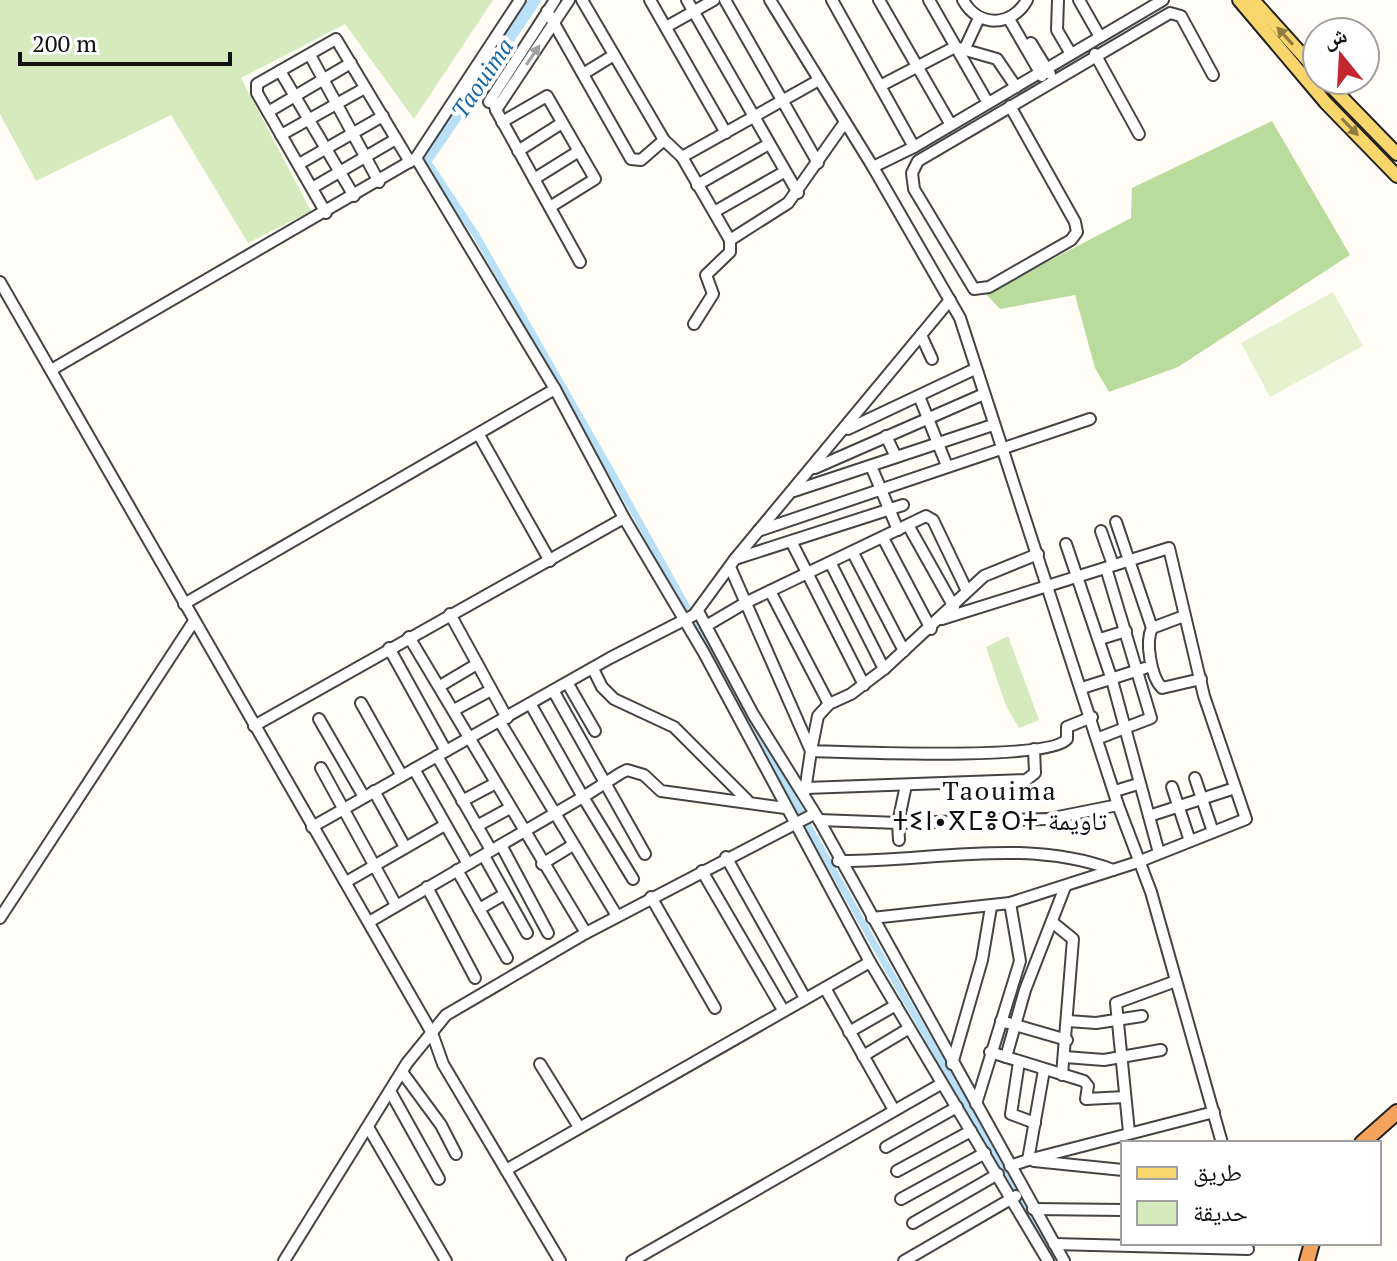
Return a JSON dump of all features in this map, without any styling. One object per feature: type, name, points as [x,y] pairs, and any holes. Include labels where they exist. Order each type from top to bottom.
[{"type":"highway","points":[[1364,1141],[1397,1112]]},
{"type":"highway","points":[[1377,1141],[1397,1123]]},
{"type":"main road","points":[[1239,0],[1298,71],[1397,176]]},
{"type":"main road","points":[[1253,0],[1301,53]]},
{"type":"main road","points":[[1341,96],[1397,154]]},
{"type":"street","points":[[51,370],[413,160],[520,0]]},
{"type":"street","points":[[492,103],[555,0]]},
{"type":"street","points":[[492,103],[569,0]]},
{"type":"street","points":[[582,0],[664,140],[682,157],[730,240],[730,252],[706,275],[713,294],[694,324]]},
{"type":"street","points":[[650,0],[726,133]]},
{"type":"street","points":[[687,0],[798,193]]},
{"type":"street","points":[[666,27],[714,0]]},
{"type":"street","points":[[725,0],[818,163]]},
{"type":"street","points":[[832,0],[914,147]]},
{"type":"street","points":[[879,0],[951,125]]},
{"type":"street","points":[[929,0],[960,47],[988,103]]},
{"type":"street","points":[[963,0],[979,18],[999,21],[1012,17],[1027,0]]},
{"type":"street","points":[[1058,0],[1057,30],[1071,54]]},
{"type":"street","points":[[1079,0],[1100,37]]},
{"type":"street","points":[[1010,106],[1075,222],[1077,232],[1071,240],[978,290],[969,283],[914,189],[912,173],[918,161],[1010,106],[1071,54],[1163,0]]},
{"type":"street","points":[[775,2],[950,300],[963,328],[1099,738],[1176,981],[1221,1141]]},
{"type":"street","points":[[547,11],[631,159],[641,160],[664,140]]},
{"type":"street","points":[[873,167],[914,147],[1016,87],[1095,54],[1157,18],[1174,13],[1181,16],[1213,75]]},
{"type":"street","points":[[1012,17],[1047,76]]},
{"type":"street","points":[[880,86],[960,47],[979,18]]},
{"type":"street","points":[[326,213],[255,88],[336,39],[555,389],[624,518],[690,617],[785,808]]},
{"type":"street","points":[[960,47],[997,59],[1016,87]]},
{"type":"street","points":[[1095,54],[1139,134]]},
{"type":"street","points":[[310,55],[379,182]]},
{"type":"street","points":[[583,74],[614,55]]},
{"type":"street","points":[[268,112],[351,63]]},
{"type":"street","points":[[280,71],[354,196]]},
{"type":"street","points":[[682,157],[819,80]]},
{"type":"street","points":[[281,135],[365,88]]},
{"type":"street","points":[[502,122],[547,96],[595,179],[550,207]]},
{"type":"street","points":[[492,103],[580,262]]},
{"type":"street","points":[[299,164],[383,116]]},
{"type":"street","points":[[730,240],[780,210],[798,193],[845,122]]},
{"type":"street","points":[[518,151],[562,123]]},
{"type":"street","points":[[312,188],[396,139]]},
{"type":"street","points":[[697,185],[769,144]]},
{"type":"street","points":[[534,179],[579,151]]},
{"type":"street","points":[[714,212],[784,172]]},
{"type":"street","points":[[0,282],[432,1033],[443,1064],[560,1261]]},
{"type":"street","points":[[312,827],[690,617],[950,300]]},
{"type":"street","points":[[921,335],[932,359]]},
{"type":"street","points":[[843,432],[975,369]]},
{"type":"street","points":[[184,604],[555,389]]},
{"type":"street","points":[[810,470],[984,394]]},
{"type":"street","points":[[919,396],[947,466]]},
{"type":"street","points":[[758,531],[1090,419]]},
{"type":"street","points":[[791,492],[993,425]]},
{"type":"street","points":[[479,435],[550,561]]},
{"type":"street","points":[[886,436],[896,457]]},
{"type":"street","points":[[871,466],[890,510],[954,607]]},
{"type":"street","points":[[732,563],[903,505]]},
{"type":"street","points":[[818,511],[827,531]]},
{"type":"street","points":[[706,626],[745,603],[903,527],[931,517],[967,591]]},
{"type":"street","points":[[254,726],[624,518]]},
{"type":"street","points":[[1116,522],[1152,628]]},
{"type":"street","points":[[1099,738],[1151,718],[1101,531]]},
{"type":"street","points":[[883,538],[931,629]]},
{"type":"street","points":[[792,543],[864,685]]},
{"type":"street","points":[[1066,544],[1100,639],[1159,853]]},
{"type":"street","points":[[872,918],[1010,903],[1138,862],[1246,819],[1201,679],[1169,548],[942,619]]},
{"type":"street","points":[[853,553],[904,651]]},
{"type":"street","points":[[1038,554],[1000,567],[967,591],[942,619],[884,669],[864,685],[829,704],[818,716],[805,792],[807,819],[870,962],[1048,1261]]},
{"type":"street","points":[[732,563],[745,603],[811,751]]},
{"type":"street","points":[[831,564],[884,669]]},
{"type":"street","points":[[770,591],[829,704]]},
{"type":"street","points":[[450,614],[554,812],[617,916]]},
{"type":"street","points":[[1184,616],[1152,628],[1147,637],[1157,683],[1162,688],[1201,679]]},
{"type":"street","points":[[690,617],[706,626],[753,714],[805,792]]},
{"type":"street","points":[[0,918],[194,621]]},
{"type":"street","points":[[1100,639],[1126,631]]},
{"type":"street","points":[[409,637],[586,933]]},
{"type":"street","points":[[389,648],[442,753],[462,801],[548,933]]},
{"type":"street","points":[[440,686],[477,664]]},
{"type":"street","points":[[1082,688],[1153,665]]},
{"type":"street","points":[[593,669],[602,687],[614,699],[674,727],[747,800]]},
{"type":"street","points":[[568,684],[595,731]]},
{"type":"street","points":[[454,710],[491,690]]},
{"type":"street","points":[[554,692],[645,854]]},
{"type":"street","points":[[361,703],[402,776]]},
{"type":"street","points":[[531,705],[633,879]]},
{"type":"street","points":[[811,751],[926,753],[1034,749],[1061,745],[1067,739],[1067,727],[1092,717]]},
{"type":"street","points":[[319,719],[405,847]]},
{"type":"street","points":[[805,792],[1026,780],[1036,769],[1034,749]]},
{"type":"street","points":[[321,768],[396,905]]},
{"type":"street","points":[[414,769],[468,864]]},
{"type":"street","points":[[369,922],[627,770],[635,771],[661,791],[747,800],[785,808],[807,819],[898,823],[1048,819],[1118,805]]},
{"type":"street","points":[[1195,778],[1213,832]]},
{"type":"street","points":[[462,801],[496,783]]},
{"type":"street","points":[[1115,791],[1138,784]]},
{"type":"street","points":[[899,840],[898,823],[906,785]]},
{"type":"street","points":[[1172,787],[1190,841]]},
{"type":"street","points":[[1149,816],[1235,788]]},
{"type":"street","points":[[477,826],[510,808]]},
{"type":"street","points":[[284,1261],[402,1072],[446,1015],[651,897],[807,819]]},
{"type":"street","points":[[807,819],[838,861],[872,918],[1064,1261]]},
{"type":"street","points":[[346,882],[445,825]]},
{"type":"street","points":[[542,864],[573,845]]},
{"type":"street","points":[[492,850],[505,894],[527,933]]},
{"type":"street","points":[[838,861],[1017,854],[1081,859],[1113,870]]},
{"type":"street","points":[[726,857],[805,998]]},
{"type":"street","points":[[457,870],[507,958]]},
{"type":"street","points":[[702,871],[783,1010]]},
{"type":"street","points":[[427,887],[475,978]]},
{"type":"street","points":[[1006,1057],[1020,1008],[1065,887]]},
{"type":"street","points":[[479,909],[505,894]]},
{"type":"street","points":[[651,897],[715,1008]]},
{"type":"street","points":[[976,1104],[1020,961],[1010,903]]},
{"type":"street","points":[[952,1064],[982,960],[991,907]]},
{"type":"street","points":[[1052,922],[1073,939],[1062,1075]]},
{"type":"street","points":[[506,1170],[870,962]]},
{"type":"street","points":[[1129,1132],[1117,1001],[1176,981]]},
{"type":"street","points":[[825,988],[894,1110]]},
{"type":"street","points":[[1006,1002],[1020,1008]]},
{"type":"street","points":[[849,1032],[896,1005]]},
{"type":"street","points":[[1068,1021],[1117,1021],[1142,1016]]},
{"type":"street","points":[[1001,1021],[1067,1040]]},
{"type":"street","points":[[863,1056],[908,1029]]},
{"type":"street","points":[[1065,1057],[1092,1061],[1161,1050]]},
{"type":"street","points":[[990,1052],[1087,1082],[1086,1099],[1125,1097]]},
{"type":"street","points":[[1019,1062],[1011,1114],[1035,1123]]},
{"type":"street","points":[[540,1064],[579,1127]]},
{"type":"street","points":[[1028,1160],[1044,1070]]},
{"type":"street","points":[[402,1072],[441,1125],[456,1154]]},
{"type":"street","points":[[632,1261],[941,1084]]},
{"type":"street","points":[[390,1091],[439,1179]]},
{"type":"street","points":[[886,1147],[957,1107]]},
{"type":"street","points":[[1010,1166],[1129,1132],[1214,1112]]},
{"type":"street","points":[[368,1127],[446,1261]]},
{"type":"street","points":[[897,1171],[971,1131]]},
{"type":"street","points":[[901,1199],[985,1153]]},
{"type":"street","points":[[1028,1160],[1121,1170]]},
{"type":"street","points":[[913,1223],[998,1174]]},
{"type":"street","points":[[904,1261],[1023,1192]]},
{"type":"street","points":[[1033,1209],[1121,1210]]},
{"type":"street","points":[[1054,1244],[1121,1245]]},
{"type":"street","points":[[1150,1245],[1247,1246],[1251,1261]]},
{"type":"green space","points":[[0,0],[493,0],[414,119],[345,24],[241,78],[311,211],[248,243],[171,115],[36,181],[0,114]]},
{"type":"green space","points":[[1272,121],[1350,255],[1178,367],[1109,392],[1095,368],[1075,295],[1000,309],[986,294],[1131,218],[1132,188]]},
{"type":"green space","points":[[1333,292],[1363,346],[1270,397],[1241,343]]},
{"type":"green space","points":[[1008,636],[1039,720],[1019,728],[1006,706],[986,647]]},
{"type":"waterway","name":"Taouima","points":[[429,156],[535,0]]},
{"type":"waterway","points":[[429,156],[425,158],[476,235],[883,960],[1056,1261]]},
{"type":"district","name":"Taouima ⵜⵉⵏ•ⴳⵎⴻⵔⵜ تاويمة","points":[[1000,805]]}]
